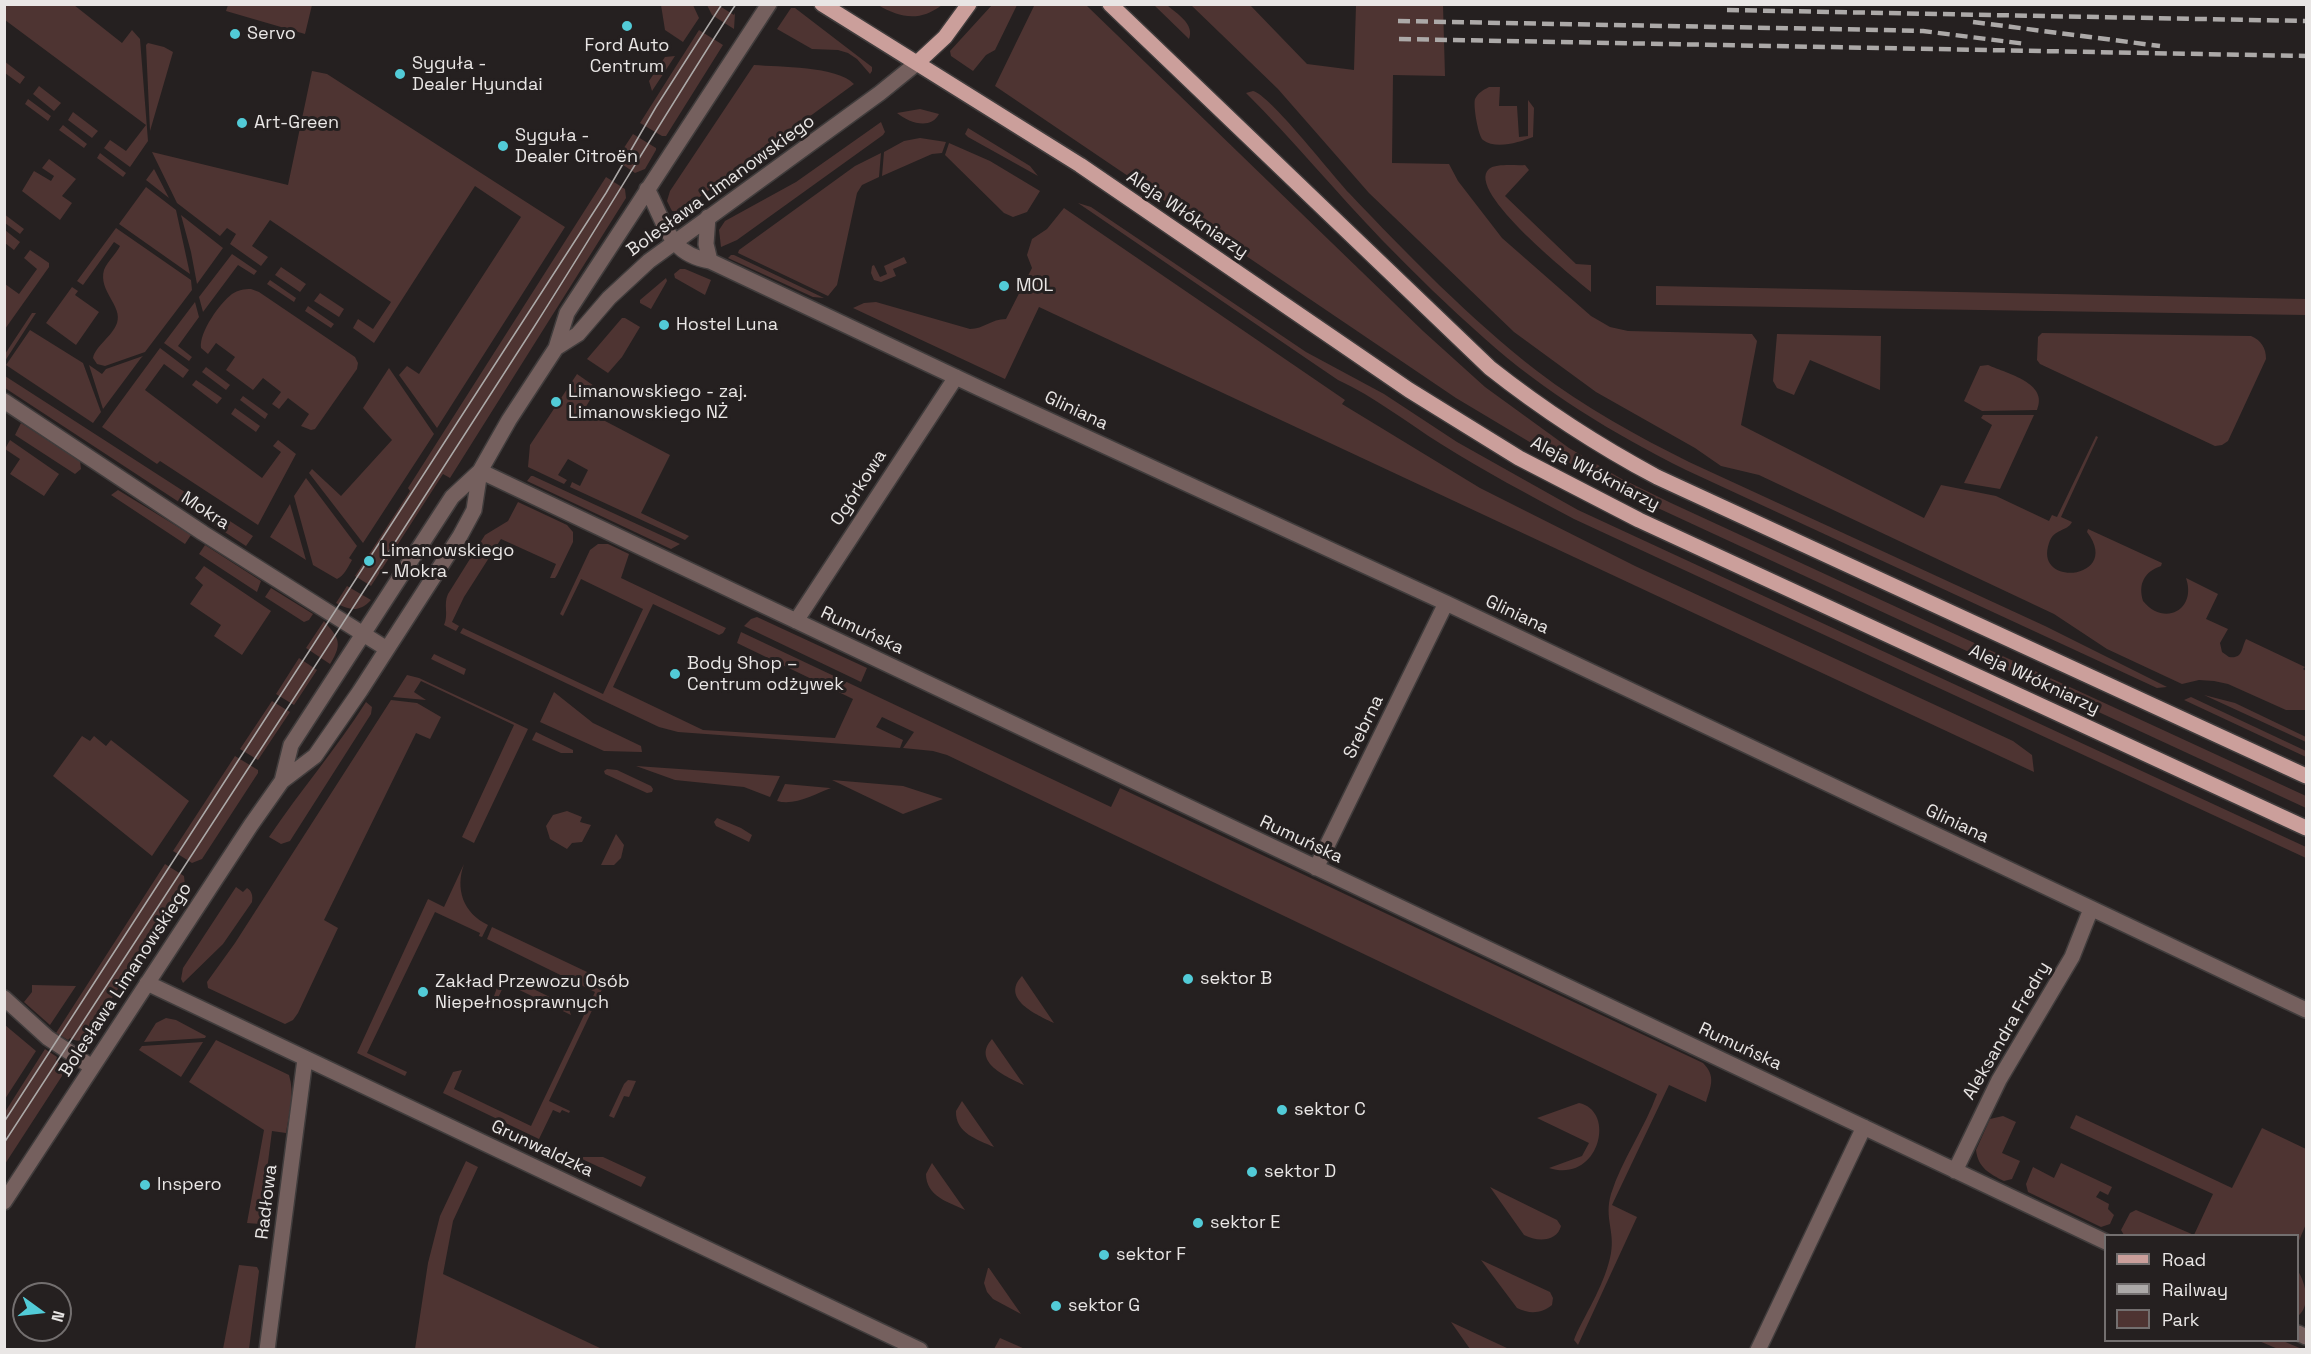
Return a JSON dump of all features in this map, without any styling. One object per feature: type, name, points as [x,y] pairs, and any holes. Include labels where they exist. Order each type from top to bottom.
[{"type":"main road","name":"Aleja Włókniarzy","points":[[822,4],[1080,165],[1409,390],[1548,474],[1639,520],[2307,828]]},
{"type":"main road","points":[[917,63],[945,37],[969,4]]},
{"type":"main road","name":"Aleja Włókniarzy","points":[[1110,4],[1481,360],[1520,392],[1592,441],[1656,477],[2307,776]]},
{"type":"street","name":"Bolesława Limanowskiego","points":[[282,781],[291,745],[452,497],[480,471],[509,420],[556,348],[567,313],[769,4]]},
{"type":"street","name":"Bolesława Limanowskiego","points":[[556,348],[578,334],[609,298],[636,272],[880,93],[917,63]]},
{"type":"street","name":"Gliniana","points":[[647,189],[674,242],[683,251],[697,259],[710,261],[1446,603],[2307,1010]]},
{"type":"street","points":[[708,218],[706,244],[710,261]]},
{"type":"street","name":"Ogórkowa","points":[[796,621],[956,377]]},
{"type":"street","name":"Mokra","points":[[4,402],[387,649]]},
{"type":"street","name":"Bolesława Limanowskiego","points":[[4,1202],[282,781],[315,756],[387,649],[474,510],[480,471]]},
{"type":"street","name":"Rumuńska","points":[[480,471],[2104,1241]]},
{"type":"street","name":"Srebrna","points":[[1316,868],[1446,603]]},
{"type":"street","name":"Aleksandra Fredry","points":[[1955,1170],[1999,1080],[2072,957],[2091,909]]},
{"type":"street","name":"Grunwaldzka","points":[[147,983],[920,1350]]},
{"type":"street","points":[[4,998],[48,1038],[92,1067]]},
{"type":"street","name":"Radłowa","points":[[267,1350],[305,1059]]},
{"type":"street","points":[[1758,1350],[1864,1128]]},
{"type":"green space","points":[[228,4],[312,5],[305,34],[226,11]]},
{"type":"green space","points":[[1035,4],[1086,5],[1423,331],[1485,387],[1569,448],[1620,478],[1671,503],[2306,796],[2306,808],[1647,503],[1538,447],[1456,398],[995,86]]},
{"type":"green space","points":[[4,5],[74,5],[122,43],[132,30],[140,39],[148,141],[130,167],[104,148],[110,140],[126,151],[146,125],[5,20]]},
{"type":"green space","points":[[661,5],[693,5],[699,18],[683,42],[665,30]]},
{"type":"green space","points":[[707,5],[718,5],[734,15],[735,13],[734,29],[712,15]]},
{"type":"green space","points":[[878,5],[942,5],[926,14],[910,16],[894,13]]},
{"type":"green space","points":[[992,5],[1017,5],[995,50],[986,55],[973,71],[951,56],[950,51]]},
{"type":"green space","points":[[1154,5],[1167,5],[1180,16],[1190,29],[1189,39]]},
{"type":"green space","points":[[1191,5],[1250,5],[1307,64],[1354,70],[1356,5],[1443,5],[1445,76],[1393,75],[1392,163],[1449,164],[1458,181],[1502,238],[1591,316],[1610,327],[1628,331],[1752,334],[1757,341],[1741,425],[1924,518],[1941,485],[1996,496],[2049,521],[2052,515],[2057,517],[2096,436],[2098,437],[2061,517],[2072,522],[2057,532],[2049,543],[2048,558],[2053,567],[2063,572],[2076,572],[2087,568],[2094,560],[2095,548],[2087,532],[2088,529],[2162,563],[2147,575],[2142,584],[2143,601],[2151,609],[2169,614],[2183,606],[2187,599],[2186,578],[2218,594],[2206,619],[2228,629],[2220,643],[2222,652],[2229,657],[2239,655],[2246,639],[2305,667],[2303,669],[2306,671],[2306,710],[2286,710],[2228,684],[2214,681],[2199,680],[2182,684],[2107,649],[2054,614],[1759,475],[1721,466],[1695,448],[1596,392],[1514,332],[1369,193],[1278,89]]},
{"type":"green space","points":[[791,8],[795,8],[872,67],[870,74],[857,59],[848,53],[838,50],[812,49],[777,29]]},
{"type":"green space","points":[[699,30],[723,45],[666,136],[662,136],[640,123]]},
{"type":"green space","points":[[148,43],[173,52],[150,131],[146,45]]},
{"type":"green space","points":[[675,56],[652,91],[649,81],[665,57]]},
{"type":"green space","points":[[4,61],[25,77],[20,84],[5,73]]},
{"type":"green space","points":[[754,65],[821,71],[846,78],[854,84],[679,212],[672,211],[667,201],[670,191]]},
{"type":"green space","points":[[312,71],[327,74],[565,227],[437,428],[399,375],[407,366],[419,374],[521,217],[475,186],[374,343],[353,328],[358,319],[373,329],[391,302],[270,220],[252,246],[268,257],[261,266],[230,244],[236,234],[227,228],[220,236],[177,203],[152,152],[288,185]]},
{"type":"green space","points":[[39,86],[61,103],[54,111],[33,94]]},
{"type":"green space","points":[[1489,87],[1500,87],[1499,106],[1517,106],[1519,137],[1528,136],[1528,100],[1534,108],[1533,137],[1501,145],[1483,140],[1475,114],[1475,99],[1479,93]]},
{"type":"green space","points":[[1253,91],[1272,106],[1394,240],[1487,330],[1573,397],[1689,462],[2045,626],[2167,687],[2157,688],[1686,470],[1580,411],[1507,358],[1420,278],[1246,93]]},
{"type":"green space","points":[[28,99],[51,116],[48,121],[25,104]]},
{"type":"green space","points":[[920,109],[939,114],[931,122],[920,123],[908,120],[897,113]]},
{"type":"green space","points":[[73,112],[98,131],[92,138],[68,120]]},
{"type":"green space","points":[[881,122],[885,132],[883,135],[737,240],[721,247],[719,230],[725,221],[796,182]]},
{"type":"green space","points":[[63,125],[87,144],[84,148],[59,130]]},
{"type":"green space","points":[[968,128],[1030,166],[1038,176],[968,137],[965,134]]},
{"type":"green space","points":[[633,134],[656,148],[645,169],[635,173],[616,160]]},
{"type":"green space","points":[[920,138],[946,142],[942,153],[932,154],[882,176],[884,152],[904,141]]},
{"type":"green space","points":[[949,143],[990,161],[1040,191],[1027,212],[1013,217],[1004,213],[945,155]]},
{"type":"green space","points":[[100,153],[126,173],[123,177],[97,158]]},
{"type":"green space","points":[[881,153],[879,177],[862,185],[857,193],[837,285],[828,296],[738,253],[739,250],[855,166]]},
{"type":"green space","points":[[49,159],[76,179],[62,196],[72,203],[60,220],[22,191],[34,171],[51,181],[54,176],[42,168]]},
{"type":"green space","points":[[1502,165],[1525,165],[1529,170],[1505,196],[1576,264],[1591,265],[1591,292],[1525,234],[1492,196],[1486,180],[1489,169]]},
{"type":"green space","points":[[154,169],[169,198],[146,180]]},
{"type":"green space","points":[[606,177],[625,189],[626,198],[450,478],[443,474],[371,586],[355,576],[410,491],[408,488]]},
{"type":"green space","points":[[146,187],[176,210],[190,274],[119,224]]},
{"type":"green space","points":[[1078,203],[1091,207],[1306,352],[1384,394],[1457,442],[1578,510],[2306,847],[2306,858],[1574,519],[1523,492],[1441,444],[1378,402],[1338,380]]},
{"type":"green space","points":[[1064,208],[1345,400],[1342,404],[1480,488],[1635,566],[2013,741],[2032,755],[2034,772],[1039,307],[1005,379],[853,308],[864,303],[876,302],[970,329],[1006,319],[1032,268],[1027,255],[1032,239],[1047,229]]},
{"type":"green space","points":[[4,214],[24,229],[20,234],[5,223]]},
{"type":"green space","points":[[181,215],[223,248],[197,284],[191,252]]},
{"type":"green space","points":[[116,228],[191,280],[192,290],[145,352],[105,366],[97,364],[93,358],[97,349],[112,333],[118,317],[117,310],[104,285],[104,270],[120,246],[114,242],[83,285],[77,281]]},
{"type":"green space","points":[[5,230],[20,242],[14,250],[5,243]]},
{"type":"green space","points":[[30,250],[49,263],[49,267],[5,329],[5,284],[19,294],[37,269],[24,258]]},
{"type":"green space","points":[[232,254],[257,271],[254,275],[238,265],[203,312],[199,297]]},
{"type":"green space","points":[[731,255],[824,298],[813,297],[728,258]]},
{"type":"green space","points":[[904,257],[907,263],[893,269],[896,276],[881,282],[874,280],[871,273],[872,266],[874,265],[880,277],[887,274],[884,266]]},
{"type":"green space","points":[[281,267],[306,284],[300,292],[275,275]]},
{"type":"green space","points":[[680,269],[711,280],[705,295],[675,278],[674,274]]},
{"type":"green space","points":[[666,278],[667,281],[651,309],[640,303],[640,300]]},
{"type":"green space","points":[[270,280],[296,298],[294,302],[267,284]]},
{"type":"green space","points":[[1656,286],[2306,299],[2306,315],[1656,305]]},
{"type":"green space","points":[[72,287],[78,291],[75,295],[99,312],[76,345],[46,323]]},
{"type":"green space","points":[[251,289],[259,292],[355,357],[358,363],[357,369],[315,429],[311,430],[301,426],[309,414],[288,398],[279,409],[272,404],[281,392],[263,378],[253,390],[226,370],[235,357],[216,343],[208,354],[201,348],[203,334],[211,318],[227,298],[241,290]]},
{"type":"green space","points":[[320,293],[344,309],[339,317],[314,301]]},
{"type":"green space","points":[[195,302],[199,317],[178,346],[192,357],[189,361],[164,343]]},
{"type":"green space","points":[[308,306],[334,324],[331,328],[305,311]]},
{"type":"green space","points":[[32,313],[36,313],[5,361],[5,354]]},
{"type":"green space","points":[[622,318],[640,327],[622,357],[608,373],[587,359]]},
{"type":"green space","points":[[30,330],[83,363],[101,412],[93,423],[6,365]]},
{"type":"green space","points":[[2042,333],[2251,336],[2262,345],[2266,359],[2228,441],[2215,446],[2040,364],[2037,360],[2038,337]]},
{"type":"green space","points":[[1777,334],[1881,336],[1880,390],[1810,360],[1794,395],[1777,388],[1773,381]]},
{"type":"green space","points":[[160,348],[189,370],[183,378],[164,364],[145,390],[262,478],[281,452],[273,446],[278,440],[296,454],[258,525],[160,461],[157,464],[102,427]]},
{"type":"green space","points":[[143,356],[103,409],[89,365],[102,374],[106,369]]},
{"type":"green space","points":[[1988,365],[2032,386],[2039,401],[2037,410],[1982,411],[1964,401],[1980,366]]},
{"type":"green space","points":[[206,367],[230,385],[226,390],[202,372]]},
{"type":"green space","points":[[389,368],[434,434],[363,543],[309,473],[312,469],[341,496],[392,440],[363,408]]},
{"type":"green space","points":[[577,374],[597,388],[584,410],[670,455],[641,513],[689,536],[685,540],[570,487],[572,482],[580,486],[588,470],[568,459],[558,475],[567,480],[564,484],[528,467],[530,445]]},
{"type":"green space","points":[[5,376],[253,536],[246,546],[5,388]]},
{"type":"green space","points":[[196,380],[222,398],[217,404],[192,385]]},
{"type":"green space","points":[[243,396],[268,414],[265,419],[240,400]]},
{"type":"green space","points":[[235,408],[260,426],[256,432],[231,414]]},
{"type":"green space","points":[[1983,415],[2034,415],[2000,489],[1964,483],[1992,425],[1981,418]]},
{"type":"green space","points":[[21,423],[80,461],[81,469],[75,474],[15,435]]},
{"type":"green space","points":[[10,440],[59,474],[44,496],[10,474],[20,459],[5,449]]},
{"type":"green space","points":[[531,476],[680,544],[671,549],[527,481]]},
{"type":"green space","points":[[306,478],[357,546],[349,558],[352,560],[342,576],[337,579],[313,565],[294,496]]},
{"type":"green space","points":[[118,490],[191,535],[185,544],[111,495]]},
{"type":"green space","points":[[518,502],[567,525],[573,532],[573,542],[557,575],[555,578],[550,578],[556,564],[501,539],[464,597],[452,622],[459,626],[456,631],[444,625],[448,594],[485,535],[508,521]]},
{"type":"green space","points":[[290,504],[306,560],[270,537]]},
{"type":"green space","points":[[598,544],[608,544],[629,554],[621,578],[726,628],[719,635],[653,604],[613,687],[703,730],[835,738],[853,699],[737,643],[741,632],[1111,807],[1120,788],[1703,1063],[1711,1077],[1706,1102],[1669,1085],[1612,1205],[1637,1217],[1578,1345],[1574,1340],[1575,1337],[1609,1264],[1612,1245],[1609,1210],[1611,1194],[1657,1094],[947,755],[903,748],[914,732],[882,717],[876,727],[903,740],[900,748],[678,732],[659,727],[460,633],[463,628],[603,694],[643,609],[581,579],[563,616],[560,614],[590,550]]},
{"type":"green space","points":[[205,545],[261,581],[257,592],[199,554]]},
{"type":"green space","points":[[204,566],[271,611],[242,655],[214,636],[221,625],[190,604],[203,585],[195,578]]},
{"type":"green space","points":[[347,586],[371,600],[358,609],[336,603]]},
{"type":"green space","points":[[271,588],[313,614],[309,620],[304,622],[265,597]]},
{"type":"green space","points":[[757,617],[867,668],[861,682],[744,626]]},
{"type":"green space","points":[[324,621],[335,635],[338,644],[330,664],[306,648]]},
{"type":"green space","points":[[434,654],[466,669],[464,675],[431,659]]},
{"type":"green space","points":[[299,658],[317,670],[294,705],[276,694]]},
{"type":"green space","points":[[407,675],[419,678],[528,729],[474,843],[462,837],[514,725],[421,681],[414,692],[426,700],[393,697]]},
{"type":"green space","points":[[554,692],[593,723],[641,746],[642,752],[604,751],[540,722]]},
{"type":"green space","points":[[2204,695],[2235,703],[2306,737],[2306,742]]},
{"type":"green space","points":[[2191,697],[2306,751],[2306,757],[2184,700]]},
{"type":"green space","points":[[391,700],[417,703],[441,717],[430,739],[416,733],[324,920],[338,928],[298,1013],[293,1020],[285,1024],[208,988],[207,982],[235,943]]},
{"type":"green space","points":[[272,701],[290,712],[258,760],[240,749]]},
{"type":"green space","points":[[366,702],[372,707],[371,714],[290,841],[281,844],[269,837],[343,736]]},
{"type":"green space","points":[[536,732],[573,750],[573,753],[561,753],[532,740]]},
{"type":"green space","points":[[82,736],[90,741],[94,736],[106,746],[111,740],[189,801],[152,856],[53,776]]},
{"type":"green space","points":[[235,756],[258,770],[258,773],[202,859],[192,863],[173,851]]},
{"type":"green space","points":[[636,766],[780,776],[770,797],[744,787],[675,780]]},
{"type":"green space","points":[[617,770],[651,786],[652,792],[647,793],[605,774],[604,771]]},
{"type":"green space","points":[[832,780],[903,786],[943,799],[903,814]]},
{"type":"green space","points":[[785,784],[831,788],[798,801],[777,801]]},
{"type":"green space","points":[[567,811],[582,817],[580,822],[591,825],[582,842],[572,843],[567,849],[550,839],[546,826],[553,815]]},
{"type":"green space","points":[[717,818],[752,835],[749,842],[716,826],[714,822]]},
{"type":"green space","points":[[616,834],[624,845],[621,858],[614,865],[601,865]]},
{"type":"green space","points":[[165,864],[184,876],[185,886],[86,1037],[80,1041],[70,1038],[68,1040],[56,1033]]},
{"type":"green space","points":[[464,864],[460,882],[461,891],[472,914],[488,925],[482,937],[479,936],[480,933],[435,912],[367,1053],[407,1072],[405,1076],[357,1053],[428,899],[444,907]]},
{"type":"green space","points":[[236,887],[243,892],[249,889],[252,902],[223,944],[183,983],[181,979],[183,968]]},
{"type":"green space","points":[[492,927],[604,980],[605,983],[549,1101],[570,1111],[569,1113],[562,1110],[560,1113],[553,1110],[539,1139],[443,1093],[453,1072],[462,1070],[454,1089],[531,1126],[595,992],[487,939]]},
{"type":"green space","points":[[507,976],[568,1006],[571,1015],[505,983],[497,1000],[494,996],[500,979]]},
{"type":"green space","points":[[1022,976],[1054,1023],[1031,1011],[1018,999],[1015,992],[1016,984]]},
{"type":"green space","points":[[32,985],[76,986],[50,1025],[24,1002],[32,992]]},
{"type":"green space","points":[[166,1018],[176,1020],[206,1036],[205,1038],[144,1042],[156,1023]]},
{"type":"green space","points":[[5,1025],[36,1051],[5,1099]]},
{"type":"green space","points":[[992,1039],[1024,1085],[1001,1073],[988,1062],[987,1047]]},
{"type":"green space","points":[[216,1040],[289,1075],[291,1082],[291,1104],[286,1133],[272,1131],[260,1224],[247,1223],[264,1130],[189,1082]]},
{"type":"green space","points":[[203,1042],[181,1077],[139,1050],[142,1046]]},
{"type":"green space","points":[[45,1049],[57,1057],[56,1060],[62,1067],[62,1076],[5,1164],[5,1112]]},
{"type":"green space","points":[[628,1080],[636,1081],[629,1097],[624,1096],[614,1118],[609,1116],[624,1084]]},
{"type":"green space","points":[[962,1101],[994,1147],[969,1135],[959,1125],[956,1111]]},
{"type":"green space","points":[[1579,1103],[1591,1109],[1597,1119],[1599,1131],[1597,1145],[1590,1157],[1580,1166],[1566,1170],[1549,1168],[1582,1156],[1589,1143],[1537,1118]]},
{"type":"green space","points":[[2076,1115],[2232,1188],[2262,1128],[2306,1149],[2306,1224],[2299,1241],[2299,1234],[2194,1234],[2213,1194],[2070,1128]]},
{"type":"green space","points":[[2003,1116],[2016,1122],[2002,1153],[2020,1161],[2012,1179],[2004,1181],[1982,1166],[1976,1150],[1990,1119]]},
{"type":"green space","points":[[578,1157],[603,1157],[646,1177],[641,1187]]},
{"type":"green space","points":[[466,1161],[478,1167],[453,1221],[443,1274],[602,1349],[415,1349],[428,1263],[440,1216]]},
{"type":"green space","points":[[932,1163],[965,1210],[945,1201],[930,1188],[926,1174]]},
{"type":"green space","points":[[2061,1163],[2112,1187],[2108,1195],[2100,1191],[2096,1197],[2109,1204],[2108,1209],[2114,1215],[2110,1224],[2101,1227],[2028,1192],[2026,1184],[2033,1167],[2054,1178]]},
{"type":"green space","points":[[1490,1187],[1557,1220],[1561,1226],[1559,1231],[1546,1239],[1535,1239],[1524,1235]]},
{"type":"green space","points":[[2136,1210],[2192,1234],[2123,1234],[2121,1230],[2130,1213]]},
{"type":"green space","points":[[1481,1260],[1550,1292],[1553,1298],[1552,1305],[1535,1312],[1517,1308]]},
{"type":"green space","points":[[239,1265],[257,1267],[259,1271],[249,1349],[223,1349]]},
{"type":"green space","points":[[988,1268],[1021,1314],[993,1299],[987,1292],[984,1283]]},
{"type":"green space","points":[[2299,1273],[2306,1295],[2302,1312],[2299,1315]]},
{"type":"green space","points":[[1451,1322],[1509,1349],[1470,1349]]},
{"type":"green space","points":[[1000,1338],[1025,1349],[994,1349]]},
{"type":"green space","points":[[2261,1342],[2285,1342],[2302,1349],[2278,1349]]},
{"type":"tram line","points":[[4,1122],[606,193],[656,107],[722,4]]},
{"type":"tram line","points":[[4,1143],[468,429],[736,4]]},
{"type":"railway","points":[[1727,10],[2306,21]]},
{"type":"railway","points":[[1398,21],[1923,31],[2026,44]]},
{"type":"railway","points":[[1973,22],[2160,46]]},
{"type":"railway","points":[[1399,39],[2306,56]]},
{"type":"place","name":"Ford Auto Centrum","points":[[627,26]]},
{"type":"place","name":"Servo","points":[[235,34]]},
{"type":"place","name":"Syguła - Dealer Hyundai","points":[[400,74]]},
{"type":"place","name":"Art-Green","points":[[242,123]]},
{"type":"place","name":"Syguła - Dealer Citroën","points":[[503,146]]},
{"type":"place","name":"MOL","points":[[1004,286]]},
{"type":"place","name":"Hostel Luna","points":[[664,325]]},
{"type":"place","name":"Limanowskiego - zaj. Limanowskiego NŻ","points":[[556,402]]},
{"type":"place","name":"Limanowskiego - Mokra","points":[[369,561]]},
{"type":"place","name":"Body Shop – Centrum odżywek","points":[[675,674]]},
{"type":"place","name":"sektor B","points":[[1188,979]]},
{"type":"place","name":"Zakład Przewozu Osób Niepełnosprawnych","points":[[423,992]]},
{"type":"place","name":"sektor C","points":[[1282,1110]]},
{"type":"place","name":"sektor D","points":[[1252,1172]]},
{"type":"place","name":"Inspero","points":[[145,1185]]},
{"type":"place","name":"sektor E","points":[[1198,1223]]},
{"type":"place","name":"sektor F","points":[[1104,1255]]},
{"type":"place","name":"sektor G","points":[[1056,1306]]}]
